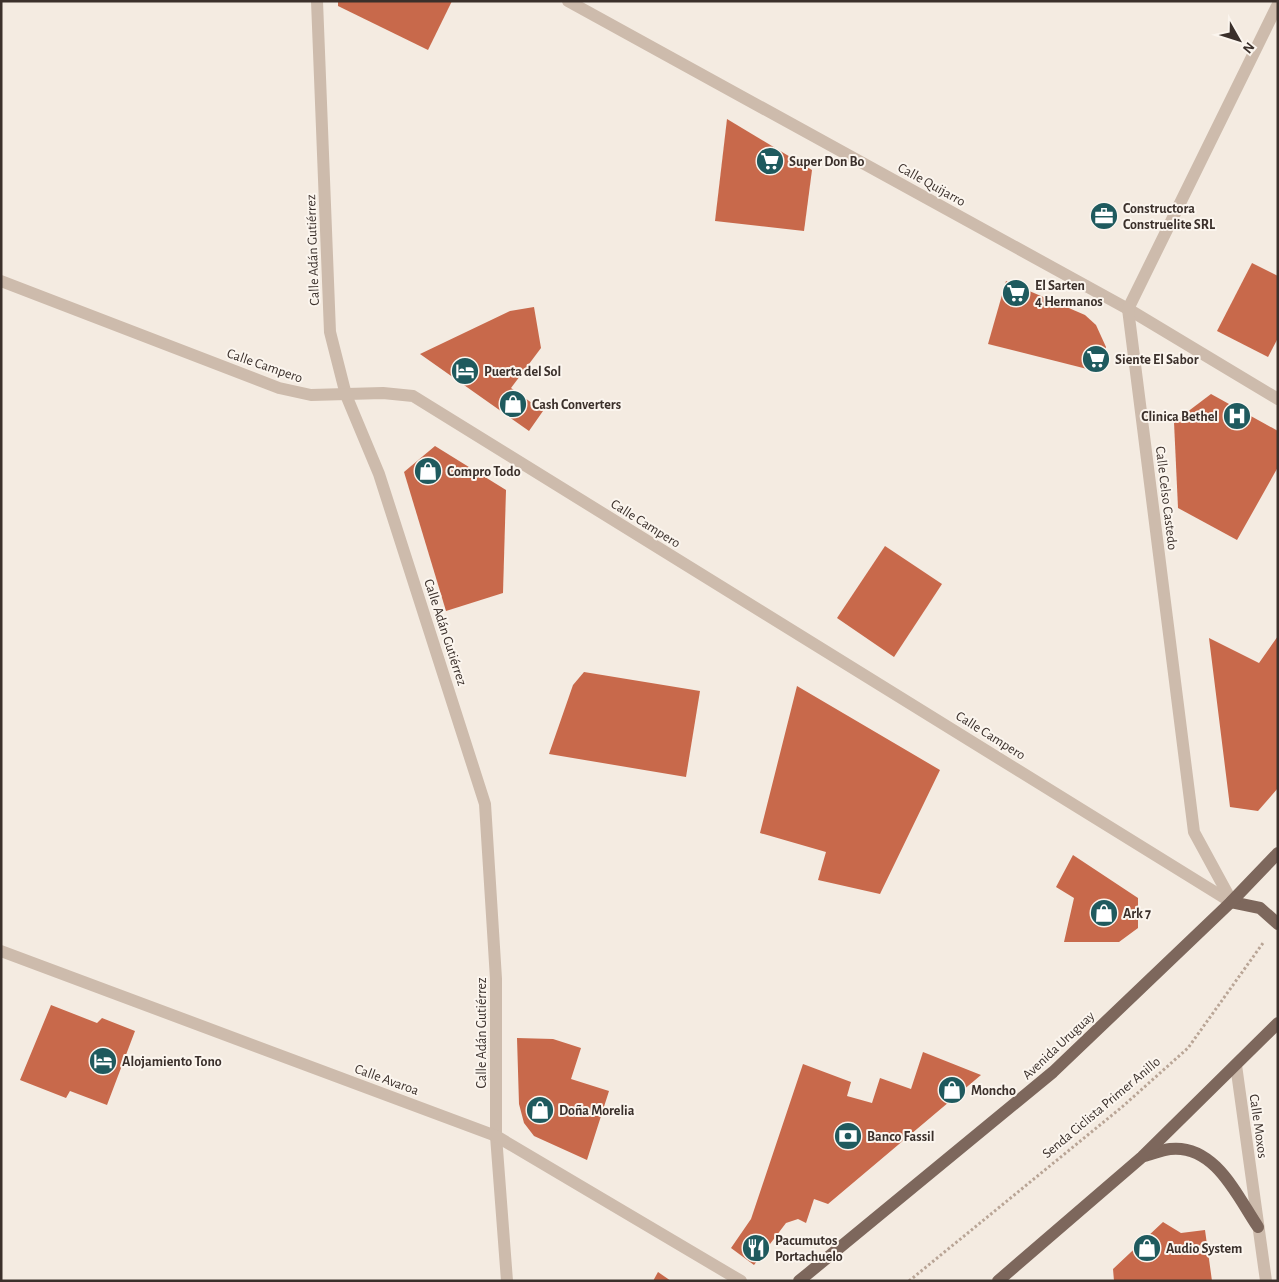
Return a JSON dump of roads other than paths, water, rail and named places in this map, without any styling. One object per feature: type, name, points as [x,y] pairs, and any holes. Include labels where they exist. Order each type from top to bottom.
[{"type":"main road","name":"Avenida Uruguay","points":[[799,1281],[1053,1072],[1231,902],[1278,853]]},
{"type":"main road","points":[[1231,902],[1260,908],[1277,924]]},
{"type":"main road","points":[[998,1281],[1142,1157],[1278,1023]]},
{"type":"main road","points":[[1142,1157],[1170,1149],[1193,1151],[1203,1155],[1226,1179],[1258,1227]]},
{"type":"street","name":"Calle Adán Gutiérrez","points":[[317,1],[330,332],[346,394],[379,474],[485,804],[496,979],[496,1136],[507,1281]]},
{"type":"street","name":"Calle Quijarro","points":[[568,1],[1128,309],[1278,399]]},
{"type":"street","points":[[1128,309],[1278,4]]},
{"type":"street","name":"Calle Campero","points":[[1,281],[279,388],[311,395],[383,393],[413,396],[1231,902]]},
{"type":"street","name":"Calle Celso Castedo","points":[[1128,309],[1194,832],[1231,902]]},
{"type":"street","name":"Calle Avaroa","points":[[1,951],[496,1136],[741,1281]]},
{"type":"street","name":"Calle Moxos","points":[[1236,1065],[1266,1281]]},
{"type":"place","name":"Super Don Bo","points":[[770,161]]},
{"type":"place","name":"Constructora Construelite SRL","points":[[1104,216]]},
{"type":"place","name":"El Sarten 4 Hermanos","points":[[1016,293]]},
{"type":"place","name":"Siente El Sabor","points":[[1096,359]]},
{"type":"place","name":"Puerta del Sol","points":[[465,371]]},
{"type":"place","name":"Cash Converters","points":[[513,404]]},
{"type":"place","name":"Clinica Bethel","points":[[1237,416]]},
{"type":"place","name":"Compro Todo","points":[[428,471]]},
{"type":"place","name":"Ark 7","points":[[1104,913]]},
{"type":"place","name":"Alojamiento Tono","points":[[103,1061]]},
{"type":"place","name":"Moncho","points":[[952,1090]]},
{"type":"place","name":"Doña Morelia","points":[[540,1110]]},
{"type":"place","name":"Banco Fassil","points":[[848,1136]]},
{"type":"place","name":"Pacumutos Portachuelo","points":[[756,1248]]},
{"type":"place","name":"Audio System","points":[[1147,1248]]}]
